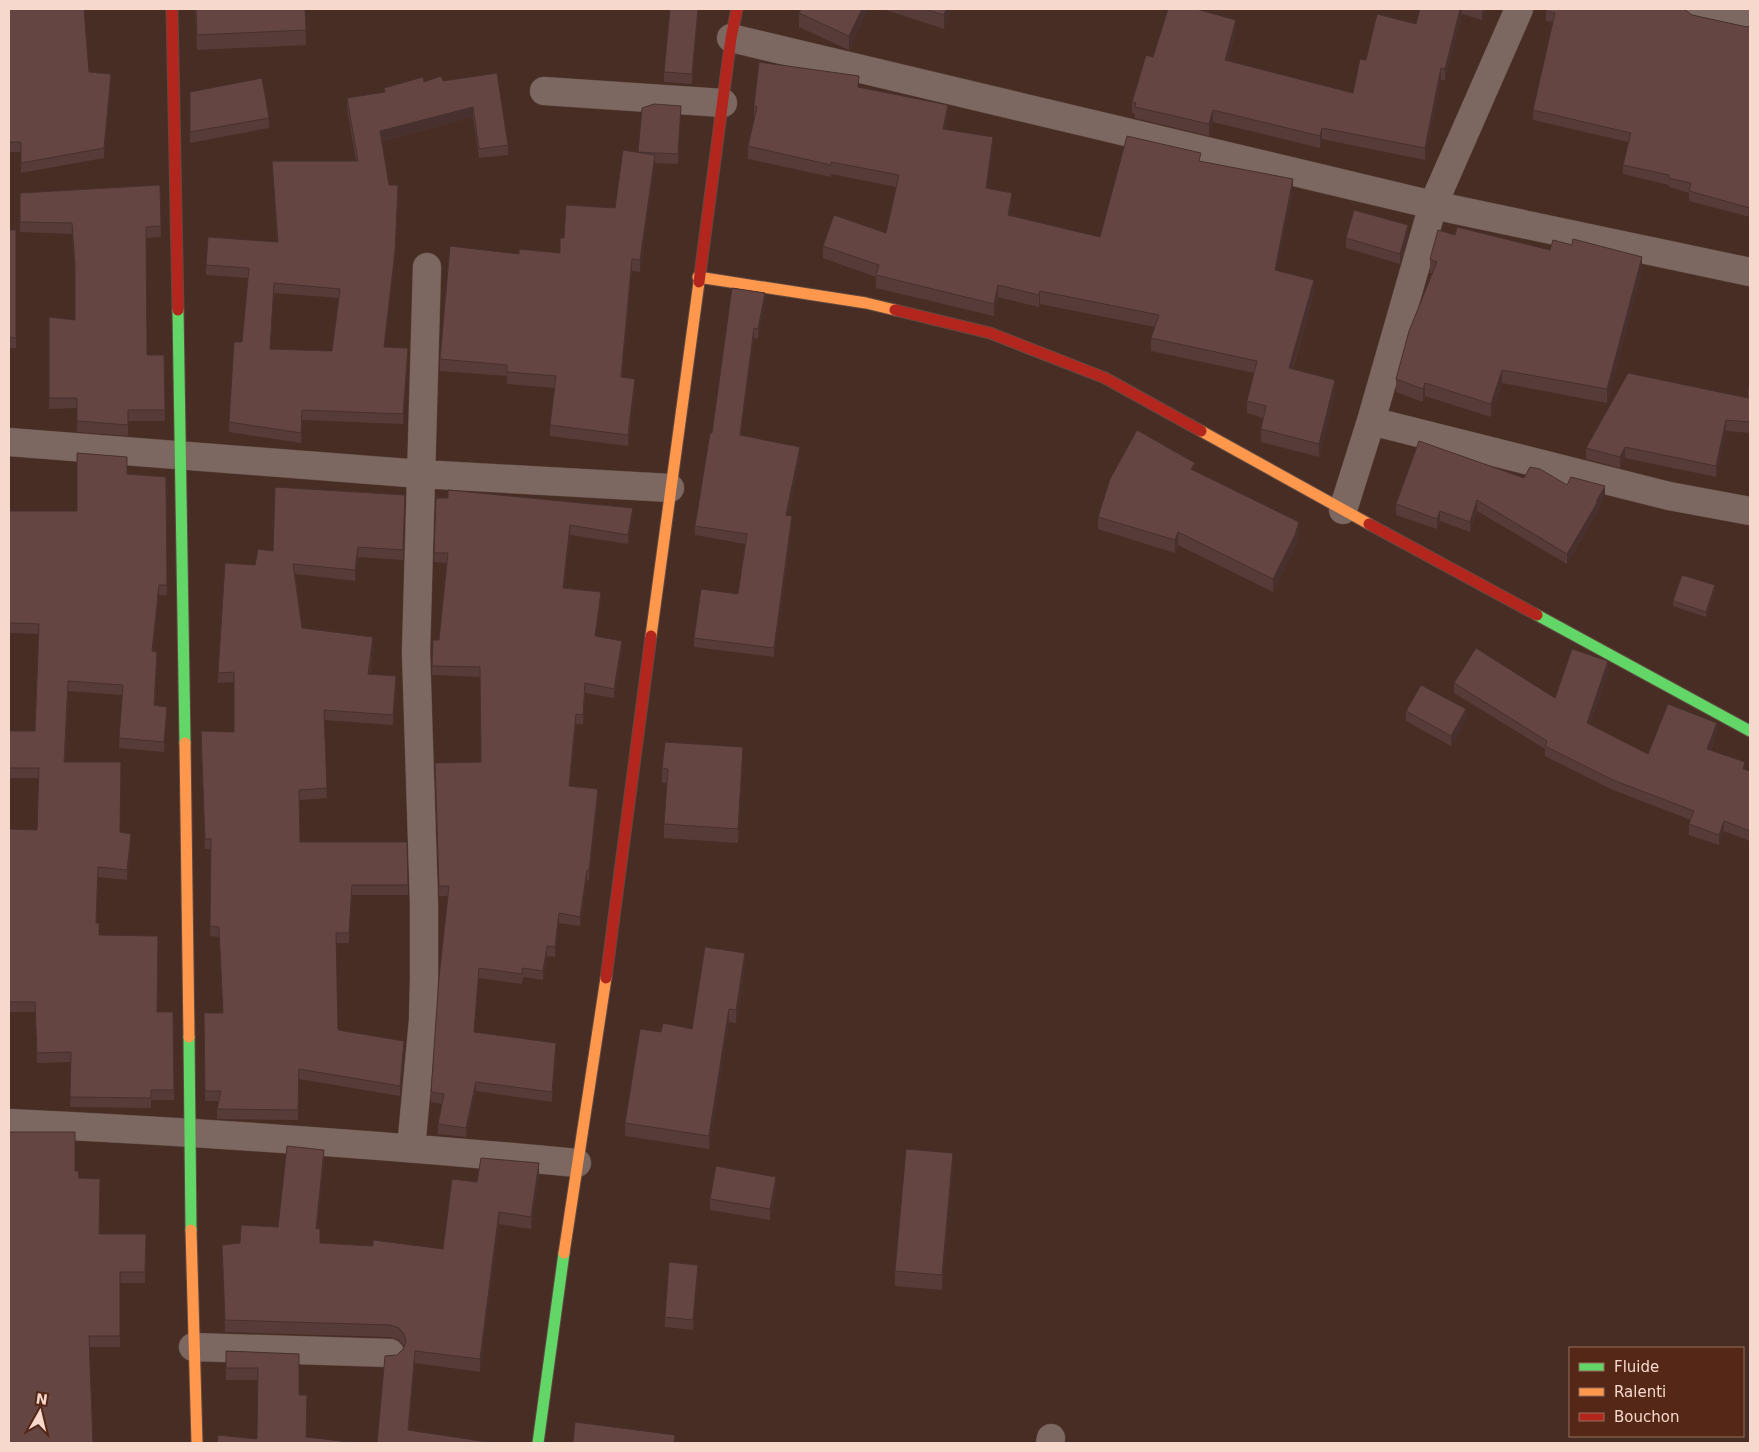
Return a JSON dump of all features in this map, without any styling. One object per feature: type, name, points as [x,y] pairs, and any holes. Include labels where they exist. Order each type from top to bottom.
[{"type":"street","points":[[172,9],[181,454],[193,1346],[197,1443]]},
{"type":"street","points":[[538,1443],[577,1163],[601,1014],[698,277],[731,38],[738,9]]},
{"type":"street","points":[[1342,510],[1371,421],[1434,205],[1518,9]]},
{"type":"street","points":[[1695,9],[1750,21]]},
{"type":"street","points":[[731,38],[1434,205],[1750,272]]},
{"type":"street","points":[[544,91],[723,103]]},
{"type":"street","points":[[411,1148],[423,1020],[424,979],[424,904],[416,652],[427,267]]},
{"type":"street","points":[[698,277],[866,303],[990,334],[1105,378],[1342,510],[1750,730]]},
{"type":"street","points":[[1371,421],[1669,496],[1750,511]]},
{"type":"street","points":[[9,442],[420,474],[670,488]]},
{"type":"street","points":[[9,1123],[190,1131],[577,1163]]},
{"type":"street","points":[[193,1346],[390,1353]]},
{"type":"building","points":[[9,9],[84,9],[89,72],[111,74],[104,148],[21,163],[21,142],[9,142]]},
{"type":"building","points":[[196,9],[305,9],[306,30],[197,35]]},
{"type":"building","points":[[670,9],[698,9],[692,74],[664,72]]},
{"type":"building","points":[[801,9],[862,9],[849,36],[799,13]]},
{"type":"building","points":[[924,9],[946,9],[944,15]]},
{"type":"building","points":[[1168,9],[1196,9],[1236,20],[1225,60],[1353,93],[1360,59],[1366,60],[1377,14],[1416,24],[1420,9],[1460,9],[1445,69],[1441,68],[1425,148],[1322,128],[1320,136],[1213,110],[1209,124],[1135,107],[1136,103],[1132,102],[1146,55],[1153,57]]},
{"type":"building","points":[[1547,9],[1684,9],[1692,15],[1747,27],[1750,26],[1750,208],[1689,191],[1691,183],[1669,178],[1669,175],[1623,165],[1631,133],[1533,110],[1555,13],[1546,11]]},
{"type":"building","points":[[759,62],[859,76],[858,87],[948,105],[943,129],[993,137],[986,188],[1012,193],[1008,215],[1100,237],[1127,136],[1201,153],[1199,161],[1293,179],[1275,270],[1314,280],[1289,368],[1335,380],[1319,444],[1261,429],[1266,406],[1247,401],[1257,361],[1151,338],[1159,315],[1040,291],[1039,295],[998,285],[994,304],[876,275],[879,265],[823,246],[834,215],[886,233],[899,175],[831,162],[831,165],[748,146],[757,107],[754,106]]},
{"type":"building","points":[[497,73],[508,145],[479,149],[473,107],[380,131],[389,185],[398,185],[395,252],[384,347],[408,348],[403,414],[302,410],[301,433],[229,422],[234,342],[242,342],[249,268],[206,265],[208,237],[278,242],[272,161],[358,161],[347,98],[385,92],[384,88],[423,77],[424,82],[441,76],[443,81]],"holes":[[[274,283],[340,289],[332,351],[270,349]]]},
{"type":"building","points":[[262,78],[269,118],[190,132],[190,92]]},
{"type":"building","points":[[654,104],[681,106],[678,154],[638,152],[642,108]]},
{"type":"building","points":[[623,150],[655,155],[640,260],[632,259],[621,377],[635,379],[628,435],[550,425],[556,376],[507,372],[507,365],[440,359],[450,246],[519,254],[519,249],[560,253],[560,238],[564,238],[566,205],[615,208]]},
{"type":"building","points":[[160,185],[161,226],[146,227],[147,355],[164,355],[165,410],[128,410],[128,425],[77,421],[77,398],[49,398],[49,317],[75,320],[75,264],[72,223],[20,222],[20,193]]},
{"type":"building","points":[[1354,210],[1408,225],[1400,254],[1346,238]]},
{"type":"building","points":[[1457,227],[1550,250],[1553,240],[1572,245],[1573,239],[1642,257],[1607,389],[1502,370],[1491,404],[1425,383],[1423,389],[1396,379],[1409,331],[1437,262],[1430,259],[1438,230],[1455,235]]},
{"type":"building","points":[[9,230],[16,230],[16,338],[9,337]]},
{"type":"building","points":[[732,288],[765,293],[758,329],[754,328],[740,435],[800,447],[786,515],[792,516],[774,648],[694,638],[701,589],[738,594],[747,534],[695,526],[710,433],[712,433]]},
{"type":"building","points":[[1628,373],[1748,398],[1748,387],[1750,387],[1750,422],[1726,420],[1716,466],[1625,447],[1620,457],[1586,448]]},
{"type":"building","points":[[1137,430],[1195,463],[1191,469],[1299,522],[1295,535],[1273,579],[1178,532],[1175,540],[1098,517],[1110,479]]},
{"type":"building","points":[[1419,441],[1524,478],[1530,467],[1540,469],[1567,485],[1571,477],[1605,486],[1567,554],[1477,500],[1470,522],[1440,511],[1437,519],[1396,504]]},
{"type":"building","points":[[77,453],[127,457],[127,474],[166,477],[167,585],[159,585],[152,651],[157,652],[154,705],[167,707],[164,742],[119,738],[123,685],[68,681],[64,762],[121,762],[120,832],[131,834],[127,870],[98,867],[96,923],[99,923],[99,935],[158,936],[157,1012],[173,1012],[174,1090],[151,1090],[151,1098],[70,1097],[71,1052],[37,1053],[35,1002],[9,1002],[9,829],[37,830],[39,768],[9,768],[9,731],[35,731],[39,624],[9,623],[9,511],[77,511]]},
{"type":"building","points":[[275,487],[405,495],[403,550],[358,547],[355,570],[293,564],[302,628],[373,637],[368,674],[396,676],[393,715],[324,710],[327,788],[299,790],[300,842],[407,842],[408,885],[352,885],[349,933],[336,933],[338,1030],[404,1041],[400,1086],[299,1069],[298,1110],[217,1109],[221,1091],[205,1091],[204,1013],[223,1013],[219,927],[210,926],[211,839],[205,839],[201,731],[234,732],[234,672],[218,673],[225,563],[255,565],[258,549],[273,551]]},
{"type":"building","points":[[448,490],[633,508],[628,535],[570,525],[563,588],[601,592],[595,636],[622,641],[614,689],[585,683],[583,715],[576,714],[569,786],[598,789],[589,871],[587,870],[580,917],[559,913],[555,947],[547,946],[543,971],[523,968],[522,974],[479,968],[474,1032],[556,1043],[552,1092],[476,1082],[466,1128],[438,1124],[444,1094],[431,1092],[439,977],[449,886],[439,886],[435,763],[481,762],[480,667],[432,666],[433,640],[439,640],[448,553],[434,553],[436,498],[448,498]]},
{"type":"building","points":[[1682,575],[1715,585],[1706,612],[1673,601]]},
{"type":"building","points":[[1476,648],[1555,698],[1572,649],[1608,661],[1587,723],[1648,754],[1668,704],[1717,723],[1707,749],[1745,762],[1743,769],[1750,771],[1750,831],[1724,821],[1719,835],[1689,824],[1694,811],[1613,780],[1545,746],[1547,741],[1454,683]]},
{"type":"building","points":[[1421,685],[1466,709],[1451,736],[1406,711]]},
{"type":"building","points":[[665,742],[743,747],[738,829],[664,824],[668,769],[662,768]]},
{"type":"building","points":[[705,947],[745,953],[736,1010],[729,1009],[709,1136],[625,1123],[640,1029],[661,1032],[663,1023],[692,1029]]},
{"type":"building","points":[[9,1132],[75,1132],[75,1171],[78,1171],[79,1178],[100,1179],[99,1234],[146,1234],[145,1272],[120,1272],[120,1336],[89,1336],[93,1443],[9,1443]]},
{"type":"building","points":[[287,1146],[324,1150],[316,1229],[320,1229],[320,1243],[373,1246],[373,1240],[443,1249],[452,1179],[477,1182],[481,1158],[539,1163],[531,1217],[499,1212],[480,1359],[415,1351],[408,1430],[494,1443],[377,1443],[385,1356],[397,1355],[403,1349],[406,1342],[404,1334],[399,1328],[390,1325],[225,1320],[222,1245],[240,1243],[241,1225],[278,1227]]},
{"type":"building","points":[[906,1149],[953,1153],[942,1275],[895,1271]]},
{"type":"building","points":[[716,1166],[776,1177],[770,1209],[710,1199]]},
{"type":"building","points":[[669,1262],[698,1265],[693,1320],[665,1317]]},
{"type":"building","points":[[226,1351],[299,1354],[299,1395],[307,1395],[306,1437],[358,1443],[217,1443],[218,1435],[257,1439],[258,1368],[226,1368]]},
{"type":"building","points":[[575,1422],[675,1435],[674,1443],[573,1443]]},
{"type":"traffic: fast","points":[[178,310],[185,743]]},
{"type":"traffic: fast","points":[[1537,615],[1750,731]]},
{"type":"traffic: fast","points":[[189,1037],[191,1230]]},
{"type":"traffic: fast","points":[[538,1443],[564,1253]]},
{"type":"traffic: slow","points":[[698,277],[866,303],[895,310]]},
{"type":"traffic: slow","points":[[651,636],[699,282]]},
{"type":"traffic: slow","points":[[1201,431],[1369,524]]},
{"type":"traffic: slow","points":[[185,743],[189,1037]]},
{"type":"traffic: slow","points":[[564,1253],[606,978]]},
{"type":"traffic: slow","points":[[191,1230],[197,1443]]},
{"type":"traffic: jam","points":[[172,9],[178,310]]},
{"type":"traffic: jam","points":[[699,282],[731,38],[737,9]]},
{"type":"traffic: jam","points":[[895,310],[990,333],[1105,378],[1201,431]]},
{"type":"traffic: jam","points":[[1369,524],[1537,615]]},
{"type":"traffic: jam","points":[[606,978],[651,636]]}]
